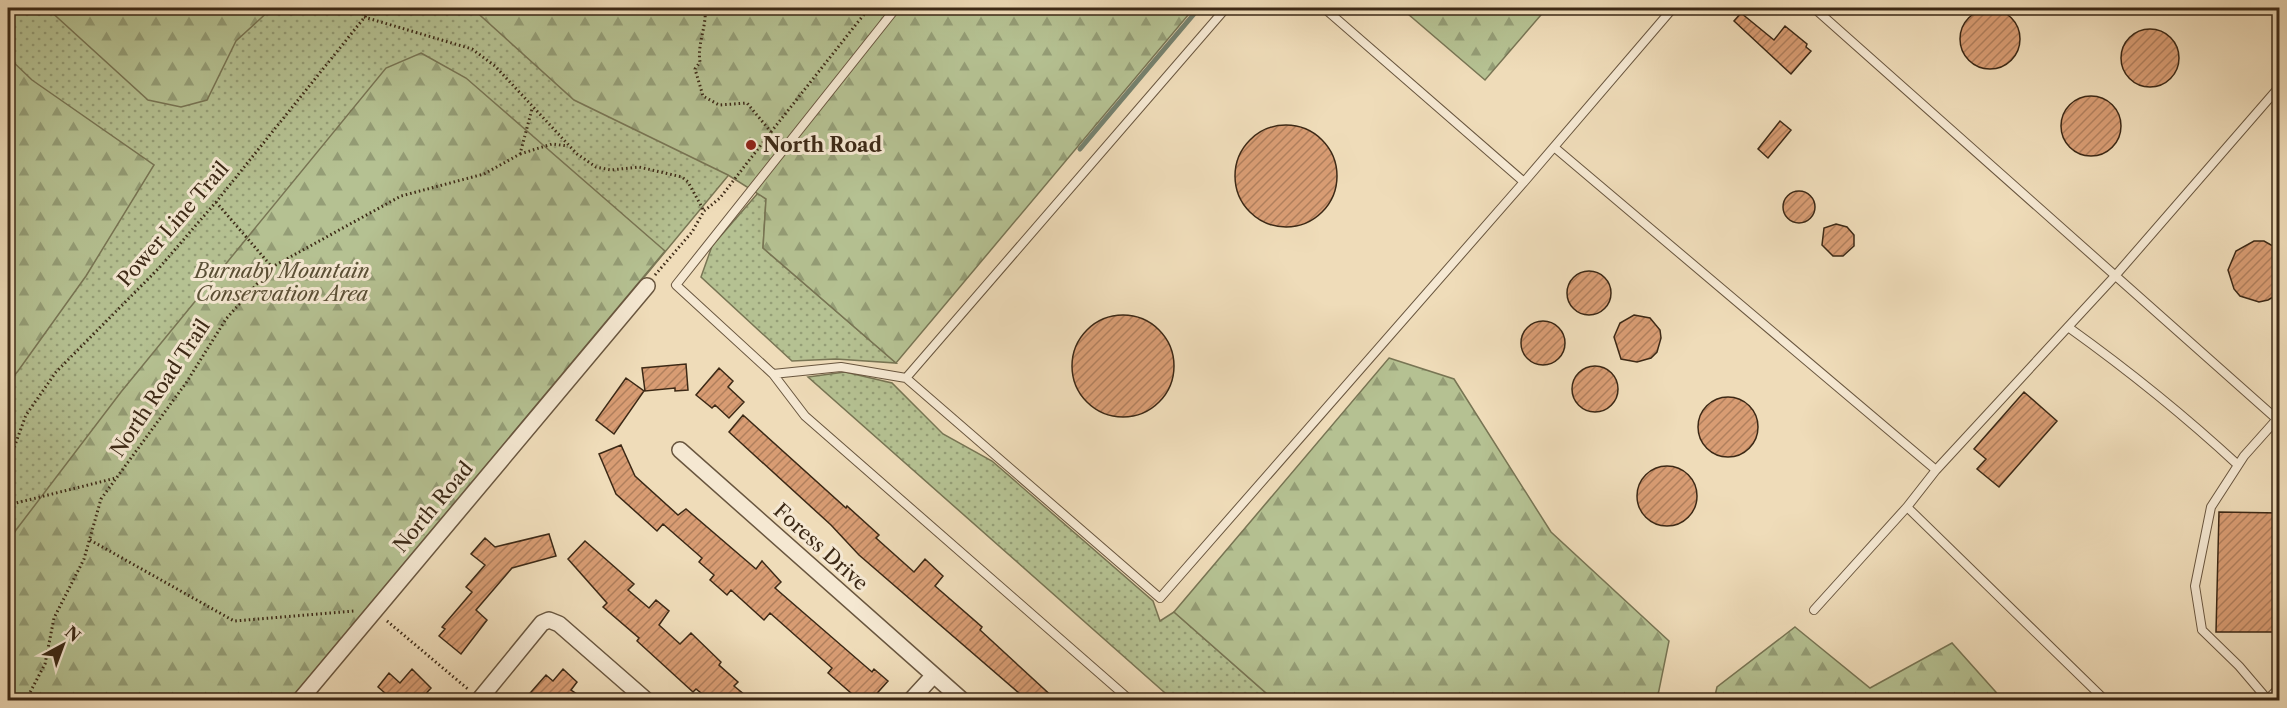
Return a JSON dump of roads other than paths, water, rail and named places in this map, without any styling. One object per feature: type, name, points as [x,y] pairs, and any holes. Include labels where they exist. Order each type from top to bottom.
[{"type":"street","name":"North Road","points":[[300,700],[646,286]]},
{"type":"street","name":"Foress Drive","points":[[680,450],[962,700]]},
{"type":"street","points":[[479,700],[542,623],[549,620],[559,624],[646,700]]},
{"type":"street","points":[[911,700],[933,675]]},
{"type":"lane","points":[[896,8],[676,285],[773,374],[805,416],[1130,700]]},
{"type":"lane","points":[[906,378],[1226,8]]},
{"type":"lane","points":[[1324,8],[1524,182]]},
{"type":"lane","points":[[773,374],[841,367],[906,378],[1160,598],[1673,8]]},
{"type":"lane","points":[[1814,8],[2278,421],[2238,465],[2211,507],[2195,586],[2202,630],[2239,666],[2268,700],[2280,687]]},
{"type":"lane","points":[[1814,610],[1907,507],[1936,470],[2115,276],[2280,86]]},
{"type":"lane","points":[[1554,147],[1936,470]]},
{"type":"lane","points":[[2068,327],[2170,403],[2238,465]]},
{"type":"lane","points":[[1907,507],[2105,700]]},
{"type":"waterway","points":[[1080,149],[1199,8]]},
{"type":"place","name":"North Road","points":[[751,145]]},
{"type":"park label","name":"Burnaby Mountain Conservation Area","points":[[282,282]]}]
